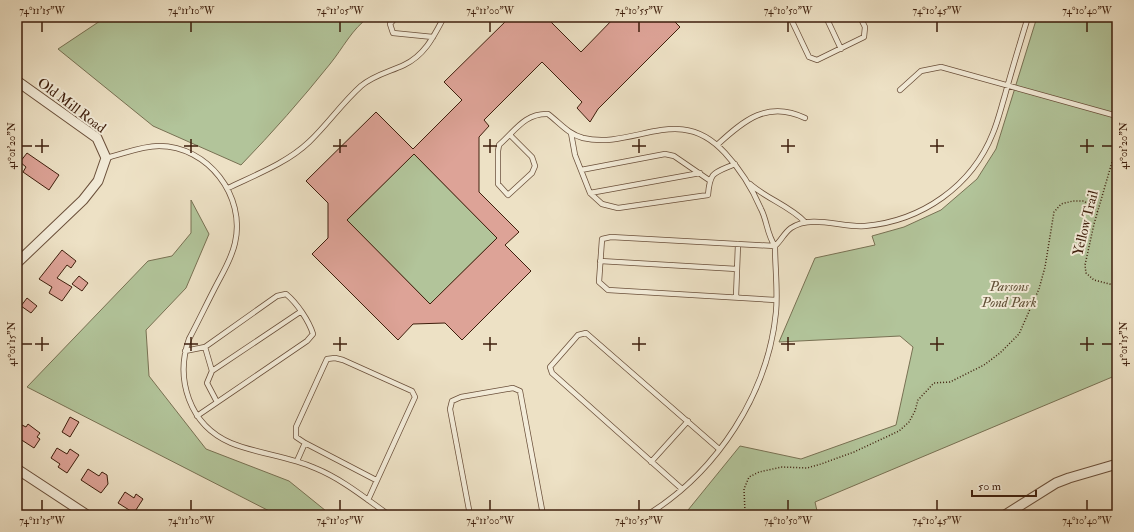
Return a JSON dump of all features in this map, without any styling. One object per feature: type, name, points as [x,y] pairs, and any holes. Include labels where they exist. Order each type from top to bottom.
[{"type":"street","name":"Old Mill Road","points":[[17,81],[98,138],[106,158]]},
{"type":"street","points":[[17,263],[83,200],[98,181],[106,158]]},
{"type":"street","points":[[1005,515],[1056,483],[1117,464]]},
{"type":"street","points":[[17,469],[87,515]]},
{"type":"lane","points":[[396,17],[390,24],[393,33],[433,37]]},
{"type":"lane","points":[[228,188],[266,170],[299,150],[309,142],[360,88],[381,74],[413,60],[422,53],[444,17]]},
{"type":"lane","points":[[790,17],[809,57],[817,60],[864,37],[864,27],[860,17]]},
{"type":"lane","points":[[826,17],[841,48]]},
{"type":"lane","points":[[775,246],[790,229],[806,222],[842,226],[876,225],[912,215],[941,199],[965,178],[986,149],[994,132],[1028,17]]},
{"type":"lane","points":[[900,90],[921,71],[941,66],[1117,116]]},
{"type":"lane","points":[[717,145],[747,121],[766,112],[785,110],[805,118]]},
{"type":"lane","points":[[510,136],[532,157],[535,166],[532,173],[508,195],[498,184],[499,146],[526,120],[539,114],[548,114],[571,133],[584,138],[609,138],[669,129],[681,129],[704,136],[717,145],[735,164],[747,182],[761,208],[775,246],[776,300],[773,336],[761,377],[743,416],[706,466],[682,489],[647,515]]},
{"type":"lane","points":[[571,133],[575,155],[590,193],[602,204],[618,208],[708,195],[709,180],[714,173],[735,164]]},
{"type":"lane","points":[[106,158],[152,146],[180,149],[196,156],[212,168],[228,188],[236,214],[237,228],[233,253],[189,339],[185,351],[183,377],[185,390],[197,416],[207,427],[230,442],[297,461],[327,473],[389,515]]},
{"type":"lane","points":[[581,170],[665,154],[674,156],[709,180]]},
{"type":"lane","points":[[590,193],[700,173]]},
{"type":"lane","points":[[747,182],[764,196],[799,215],[806,222]]},
{"type":"lane","points":[[775,246],[611,237],[602,239],[599,282],[608,290],[776,300]]},
{"type":"lane","points":[[736,298],[738,244]]},
{"type":"lane","points":[[600,261],[737,269]]},
{"type":"lane","points":[[185,351],[205,347],[277,296],[286,294],[311,328],[313,334],[307,341],[197,416]]},
{"type":"lane","points":[[217,402],[207,383],[212,371],[300,312]]},
{"type":"lane","points":[[682,489],[552,373],[550,367],[578,334],[586,333],[719,448]]},
{"type":"lane","points":[[205,347],[212,371]]},
{"type":"lane","points":[[368,500],[415,397],[412,392],[343,360],[335,358],[327,359],[296,427],[296,437],[376,480]]},
{"type":"lane","points":[[470,515],[450,409],[452,401],[462,397],[513,388],[520,391],[542,515]]},
{"type":"lane","points":[[651,462],[688,421]]},
{"type":"lane","points":[[297,461],[305,443]]},
{"type":"path","name":"Yellow Trail","points":[[1117,145],[1085,265],[1086,274],[1094,280],[1117,286]]},
{"type":"path","points":[[717,515],[745,513],[744,489],[749,477],[782,467],[807,468],[821,464],[854,452],[899,431],[909,422],[915,412],[918,400],[934,383],[950,382],[984,365],[1000,353],[1019,334],[1039,289],[1045,267],[1054,212],[1061,204],[1073,200],[1084,201],[1098,212]]},
{"type":"path","points":[[303,515],[305,513],[310,515]]},
{"type":"green space","points":[[106,17],[369,17],[353,33],[298,103],[241,165],[153,126],[58,49]]},
{"type":"green space","name":"Parsons Pond Park","points":[[1037,17],[1117,17],[1117,375],[815,502],[818,515],[684,515],[740,446],[801,459],[896,425],[913,347],[900,336],[779,342],[815,258],[875,245],[872,236],[904,227],[941,210],[977,179],[996,149]]},
{"type":"green space","points":[[414,154],[497,238],[430,304],[347,220]]},
{"type":"green space","points":[[191,200],[209,234],[186,288],[146,330],[149,376],[206,449],[289,481],[331,515],[277,515],[27,387],[148,261],[172,256],[191,233]]},
{"type":"building","points":[[510,17],[546,17],[581,52],[615,17],[662,17],[664,20],[670,17],[680,27],[598,109],[590,122],[577,108],[582,102],[542,62],[484,120],[489,126],[479,137],[479,192],[519,232],[505,245],[531,271],[462,340],[445,323],[413,324],[398,340],[312,254],[328,238],[328,203],[306,181],[376,112],[413,149],[462,100],[444,82]],"holes":[[[414,154],[497,238],[430,304],[347,220]]]},
{"type":"building","points":[[27,153],[59,175],[49,190],[23,172],[26,167],[20,162]]},
{"type":"building","points":[[62,250],[76,261],[71,268],[67,265],[57,278],[72,287],[62,301],[49,293],[52,287],[39,279]]},
{"type":"building","points":[[79,276],[88,283],[82,291],[72,284]]},
{"type":"building","points":[[27,298],[37,306],[31,313],[21,306]]},
{"type":"building","points":[[70,417],[79,422],[70,437],[62,432]]},
{"type":"building","points":[[28,424],[40,433],[37,437],[40,439],[34,448],[17,437],[17,432],[22,425],[26,427]]},
{"type":"building","points":[[57,448],[67,454],[70,449],[79,455],[67,473],[58,467],[60,464],[51,458]]},
{"type":"building","points":[[88,469],[99,476],[102,472],[107,475],[108,484],[101,493],[81,480]]},
{"type":"building","points":[[125,492],[134,498],[136,494],[143,499],[134,513],[118,503]]}]
